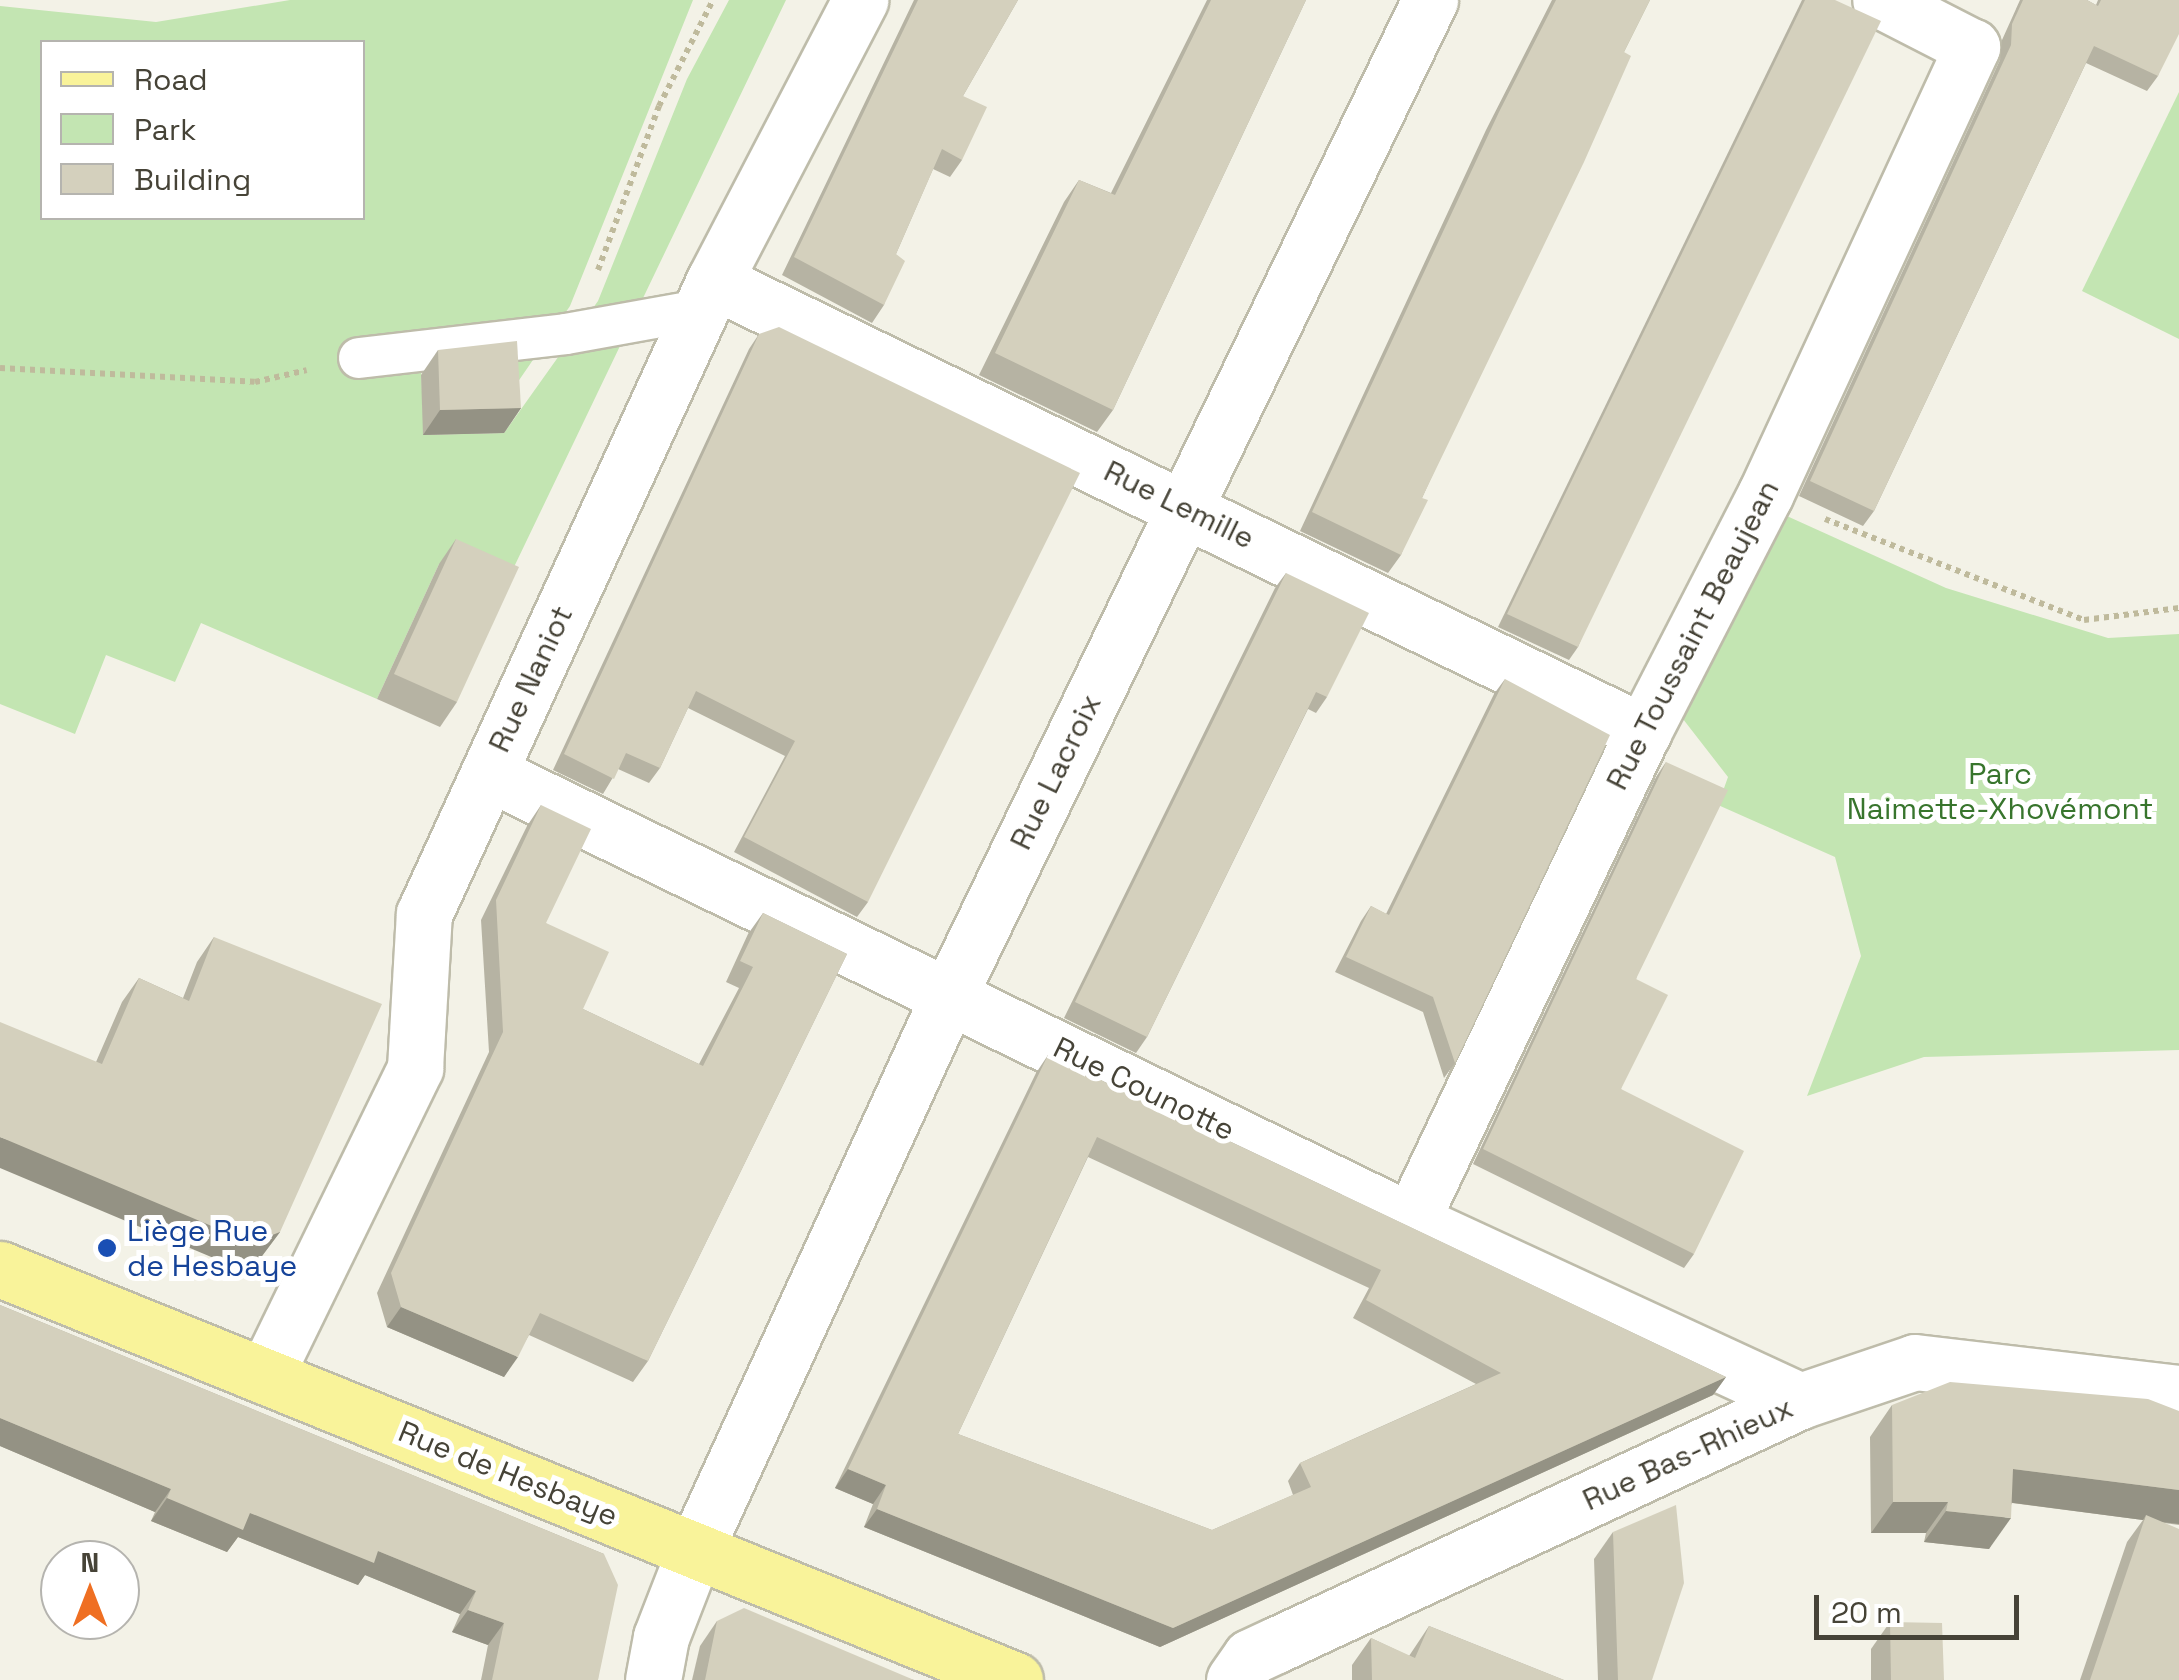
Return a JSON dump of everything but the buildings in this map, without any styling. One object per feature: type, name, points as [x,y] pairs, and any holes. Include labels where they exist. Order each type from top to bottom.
[{"type":"main road","name":"Rue de Hesbaye","points":[[0,1269],[1015,1680]]},
{"type":"street","name":"Rue Naniot","points":[[266,1376],[415,1068],[424,914],[707,296],[860,0]]},
{"type":"street","name":"Rue Lacroix","points":[[653,1680],[661,1636],[694,1550],[950,993],[1430,0]]},
{"type":"street","name":"Rue Toussaint Beaujean","points":[[1410,1221],[1643,732],[1764,494],[1972,47],[1880,0]]},
{"type":"street","name":"Rue Lemille","points":[[707,296],[1183,506],[1643,732]]},
{"type":"street","name":"Rue Counotte","points":[[489,773],[950,993],[1410,1221],[1800,1401]]},
{"type":"street","name":"Rue Bas-Rhieux","points":[[1234,1680],[1250,1657],[1800,1401],[1915,1362],[2179,1392]]},
{"type":"lane","points":[[359,358],[566,334],[707,296]]},
{"type":"path","points":[[566,334],[606,255],[659,106],[713,0]]},
{"type":"path","points":[[0,368],[255,382],[359,358]]},
{"type":"path","points":[[1764,494],[2084,620],[2179,608]]},
{"type":"green space","points":[[290,0],[693,0],[570,306],[502,405],[499,365],[421,370],[424,435],[504,433],[598,301],[687,79],[729,0],[786,0],[502,592],[439,564],[377,699],[201,623],[175,682],[106,655],[75,734],[0,704],[0,6],[156,22]]},
{"type":"green space","points":[[2179,92],[2179,339],[2082,291]]},
{"type":"green space","name":"Parc Naimette-Xhovémont","points":[[1778,512],[1946,588],[2108,638],[2179,634],[2179,1050],[1924,1057],[1807,1096],[1861,956],[1835,857],[1718,805],[1728,777],[1676,710]]},
{"type":"place","name":"Liège Rue de Hesbaye","points":[[107,1248]]}]
